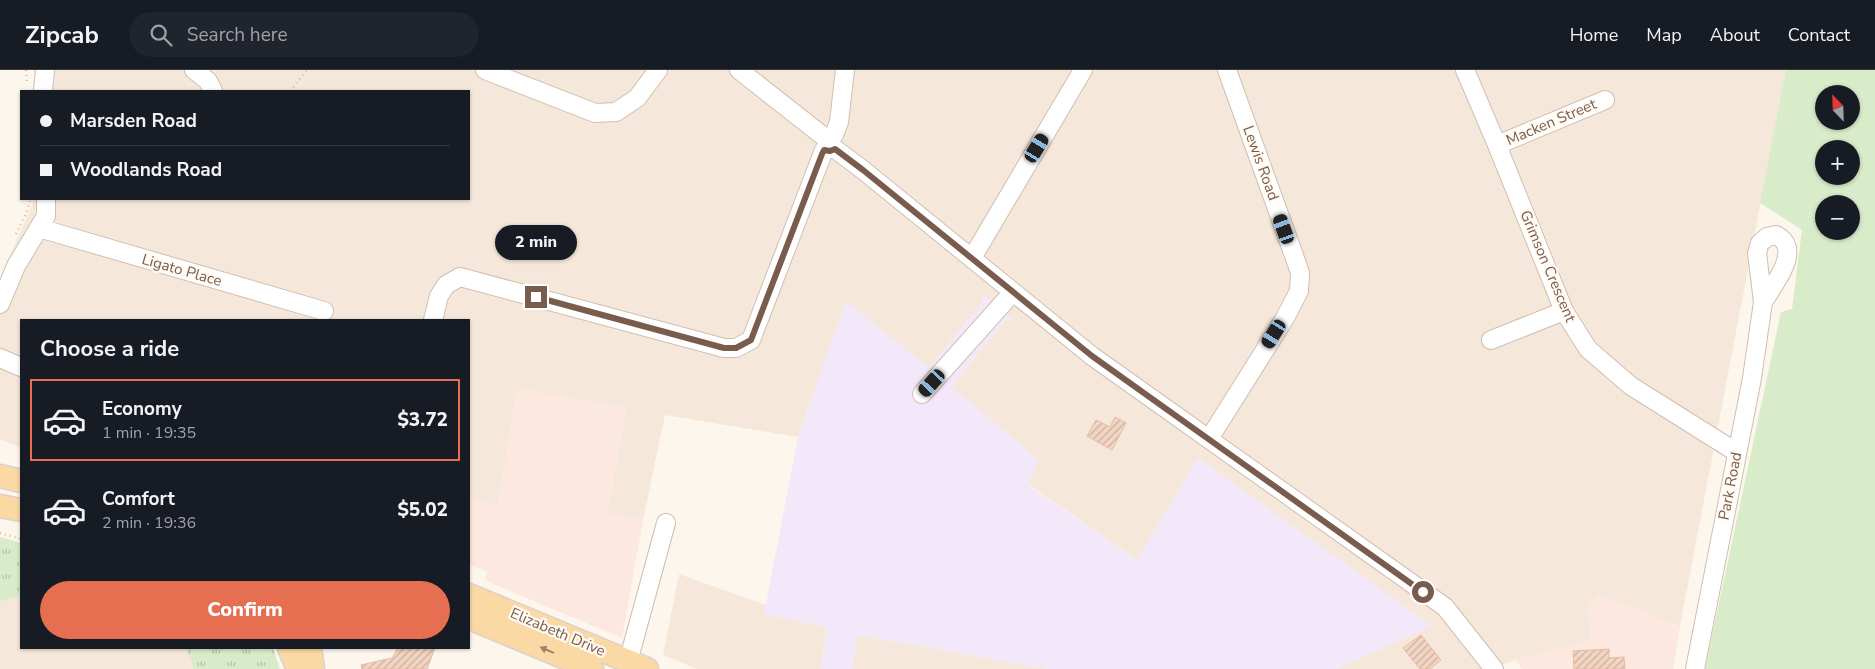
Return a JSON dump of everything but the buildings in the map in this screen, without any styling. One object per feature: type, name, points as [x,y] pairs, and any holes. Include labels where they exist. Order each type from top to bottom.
[{"type":"main road","points":[[0,476],[20,480]]},
{"type":"main road","points":[[0,506],[20,510]]},
{"type":"main road","name":"Elizabeth Drive","points":[[470,595],[638,665]]},
{"type":"main road","name":"Elizabeth Drive","points":[[470,618],[568,664],[592,669]]},
{"type":"main road","points":[[288,649],[298,669]]},
{"type":"main road","points":[[301,649],[306,669]]},
{"type":"main road","points":[[310,649],[313,669]]},
{"type":"street","points":[[35,88],[45,70]]},
{"type":"street","points":[[194,70],[208,81],[212,90]]},
{"type":"street","points":[[485,70],[596,113],[616,112],[637,98],[658,70]]},
{"type":"street","points":[[739,70],[1092,356],[1445,607],[1494,669]]},
{"type":"street","points":[[433,319],[439,296],[446,285],[460,277],[724,348],[736,348],[751,340],[839,122],[845,70]]},
{"type":"street","points":[[972,258],[1083,70]]},
{"type":"street","name":"Lewis Road","points":[[1209,439],[1285,318],[1299,291],[1300,281],[1297,264],[1227,70]]},
{"type":"street","name":"Grimson Crescent","points":[[1465,70],[1498,145],[1564,311],[1588,349],[1631,386],[1736,452]]},
{"type":"street","name":"Macken Street","points":[[1498,145],[1605,100]]},
{"type":"street","points":[[0,304],[16,266],[46,216],[46,200]]},
{"type":"street","name":"Ligato Place","points":[[39,228],[324,311]]},
{"type":"street","points":[[922,394],[1013,292]]},
{"type":"street","name":"Park Road","points":[[1695,669],[1752,378],[1763,302]]},
{"type":"street","points":[[1491,340],[1564,311]]},
{"type":"street","points":[[0,358],[20,367]]},
{"type":"street","points":[[638,665],[666,523]]},
{"type":"path","points":[[26,70],[35,88]]},
{"type":"path","points":[[291,90],[307,70]]},
{"type":"path","points":[[15,235],[27,212],[30,200]]},
{"type":"path","points":[[0,533],[20,539]]},
{"type":"shaded area","points":[[34,70],[1786,70],[1680,626],[1597,595],[1588,608],[1591,641],[1515,660],[1489,669],[1336,669],[1431,626],[1198,458],[1137,560],[1029,485],[1038,460],[952,387],[1005,320],[1013,320],[981,293],[983,301],[929,368],[846,302],[798,437],[665,415],[643,520],[607,514],[626,408],[518,389],[498,506],[470,496],[470,319],[20,319],[20,448],[0,439],[0,278],[32,206],[33,200],[470,200],[470,90],[34,90]]},
{"type":"shaded area","points":[[981,292],[1014,320],[1005,320],[952,387],[1038,460],[1029,486],[1137,560],[1198,458],[1432,626],[1336,669],[1047,669],[858,635],[852,669],[821,669],[827,627],[764,614],[798,437],[846,301],[929,368],[983,301]]},
{"type":"shaded area","points":[[517,389],[626,408],[607,513],[643,520],[622,638],[486,581],[486,571],[470,565],[470,496],[498,505]]},
{"type":"shaded area","points":[[679,574],[766,605],[764,614],[827,627],[821,669],[697,669],[663,655]]},
{"type":"shaded area","points":[[1597,595],[1680,626],[1673,669],[1522,669],[1515,660],[1591,641],[1588,608]]},
{"type":"shaded area","points":[[20,596],[20,649],[186,649],[194,669],[0,669],[0,601]]},
{"type":"shaded area","points":[[858,635],[1047,669],[852,669]]},
{"type":"green space","points":[[1786,70],[1875,70],[1875,669],[1705,669],[1781,312],[1792,309],[1802,230],[1760,203]]},
{"type":"green space","points":[[0,537],[20,543],[20,596],[0,601]]},
{"type":"green space","points":[[186,649],[273,649],[280,669],[194,669]]},
{"type":"route","points":[[536,297],[724,348],[736,348],[751,340],[822,154],[824,150],[831,151],[835,149],[1092,356],[1423,592]]}]
